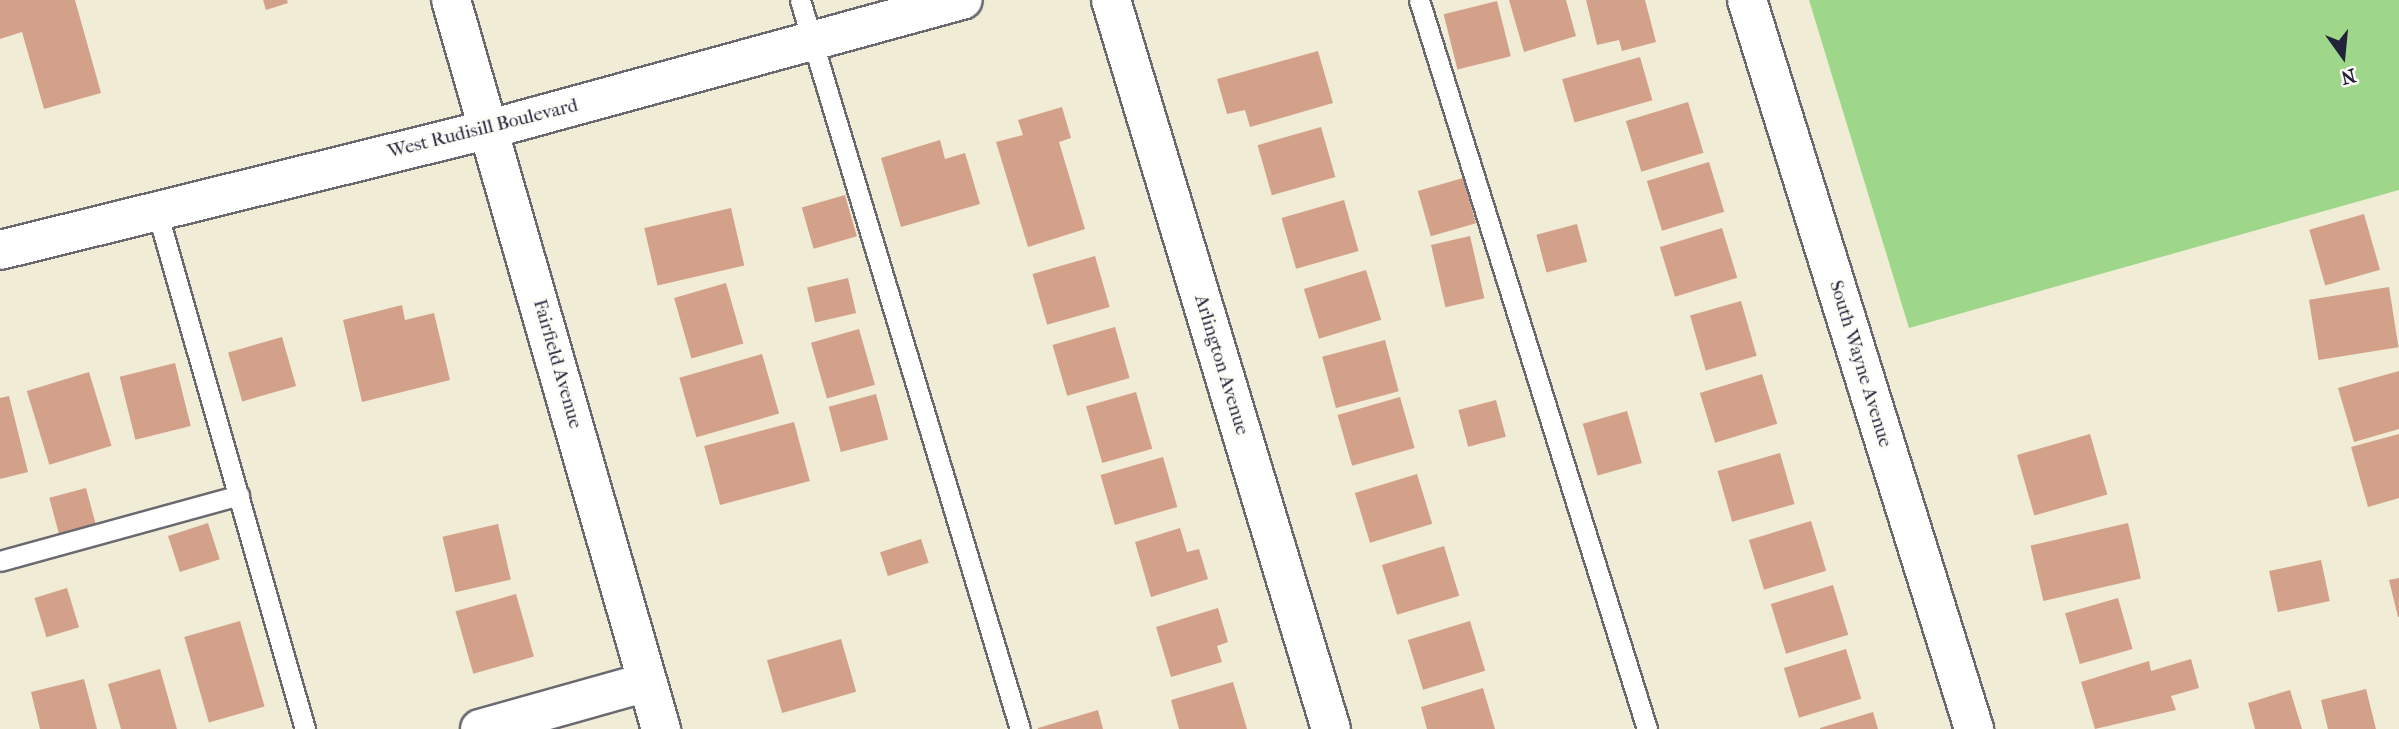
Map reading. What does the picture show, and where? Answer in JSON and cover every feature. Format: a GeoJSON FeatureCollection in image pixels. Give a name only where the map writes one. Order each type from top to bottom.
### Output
{"type":"FeatureCollection","features":[{"type":"Feature","properties":{"kind":"street","name":"Fairfield Avenue"},"geometry":{"type":"LineString","coordinates":[[451,0],[661,729]]}},
{"type":"Feature","properties":{"kind":"street","name":"West Rudisill Boulevard"},"geometry":{"type":"LineString","coordinates":[[0,250],[156,208],[490,129],[963,0]]}},
{"type":"Feature","properties":{"kind":"street","name":"Arlington Avenue"},"geometry":{"type":"LineString","coordinates":[[1111,0],[1331,729]]}},
{"type":"Feature","properties":{"kind":"street","name":"South Wayne Avenue"},"geometry":{"type":"LineString","coordinates":[[1747,0],[1974,729]]}},
{"type":"Feature","properties":{"kind":"street"},"geometry":{"type":"LineString","coordinates":[[480,729],[647,682]]}},
{"type":"Feature","properties":{"kind":"lane"},"geometry":{"type":"LineString","coordinates":[[800,0],[1020,729]]}},
{"type":"Feature","properties":{"kind":"lane"},"geometry":{"type":"LineString","coordinates":[[1419,0],[1647,729]]}},
{"type":"Feature","properties":{"kind":"lane"},"geometry":{"type":"LineString","coordinates":[[156,208],[305,729]]}},
{"type":"Feature","properties":{"kind":"lane"},"geometry":{"type":"LineString","coordinates":[[0,561],[239,495]]}},
{"type":"Feature","properties":{"kind":"green space"},"geometry":{"type":"Polygon","coordinates":[[[1809,0],[2399,0],[2399,190],[1909,328],[1809,0]]]}},
{"type":"Feature","properties":{"kind":"building"},"geometry":{"type":"Polygon","coordinates":[[[0,0],[75,0],[101,93],[44,109],[22,32],[0,39],[0,0]]]}},
{"type":"Feature","properties":{"kind":"building"},"geometry":{"type":"Polygon","coordinates":[[[263,0],[287,0],[288,3],[266,10],[263,0]]]}},
{"type":"Feature","properties":{"kind":"building"},"geometry":{"type":"Polygon","coordinates":[[[1509,0],[1566,0],[1576,36],[1524,52],[1509,0]]]}},
{"type":"Feature","properties":{"kind":"building"},"geometry":{"type":"Polygon","coordinates":[[[1586,0],[1645,0],[1656,42],[1622,51],[1619,40],[1597,45],[1586,0]]]}},
{"type":"Feature","properties":{"kind":"building"},"geometry":{"type":"Polygon","coordinates":[[[1497,1],[1511,56],[1457,70],[1444,14],[1497,1]]]}},
{"type":"Feature","properties":{"kind":"building"},"geometry":{"type":"Polygon","coordinates":[[[1318,51],[1333,103],[1250,127],[1245,110],[1227,114],[1217,79],[1318,51]]]}},
{"type":"Feature","properties":{"kind":"building"},"geometry":{"type":"Polygon","coordinates":[[[1640,57],[1652,100],[1575,123],[1562,79],[1640,57]]]}},
{"type":"Feature","properties":{"kind":"building"},"geometry":{"type":"Polygon","coordinates":[[[1688,102],[1703,153],[1641,172],[1626,121],[1688,102]]]}},
{"type":"Feature","properties":{"kind":"building"},"geometry":{"type":"Polygon","coordinates":[[[1062,107],[1071,138],[1059,142],[1085,229],[1028,247],[996,142],[1023,135],[1018,120],[1062,107]]]}},
{"type":"Feature","properties":{"kind":"building"},"geometry":{"type":"Polygon","coordinates":[[[1321,127],[1335,177],[1272,195],[1258,145],[1321,127]]]}},
{"type":"Feature","properties":{"kind":"building"},"geometry":{"type":"Polygon","coordinates":[[[940,140],[945,159],[965,153],[980,204],[901,227],[881,158],[940,140]]]}},
{"type":"Feature","properties":{"kind":"building"},"geometry":{"type":"Polygon","coordinates":[[[1709,162],[1724,212],[1662,231],[1647,181],[1709,162]]]}},
{"type":"Feature","properties":{"kind":"building"},"geometry":{"type":"Polygon","coordinates":[[[1463,178],[1476,223],[1431,236],[1418,191],[1463,178]]]}},
{"type":"Feature","properties":{"kind":"building"},"geometry":{"type":"Polygon","coordinates":[[[845,195],[857,236],[814,249],[802,207],[845,195]]]}},
{"type":"Feature","properties":{"kind":"building"},"geometry":{"type":"Polygon","coordinates":[[[1344,200],[1359,251],[1296,269],[1282,218],[1344,200]]]}},
{"type":"Feature","properties":{"kind":"building"},"geometry":{"type":"Polygon","coordinates":[[[731,208],[744,265],[658,286],[644,228],[731,208]]]}},
{"type":"Feature","properties":{"kind":"building"},"geometry":{"type":"Polygon","coordinates":[[[2364,214],[2380,270],[2325,285],[2309,230],[2364,214]]]}},
{"type":"Feature","properties":{"kind":"building"},"geometry":{"type":"Polygon","coordinates":[[[1577,224],[1587,262],[1547,273],[1536,235],[1577,224]]]}},
{"type":"Feature","properties":{"kind":"building"},"geometry":{"type":"Polygon","coordinates":[[[1722,228],[1737,278],[1675,297],[1660,247],[1722,228]]]}},
{"type":"Feature","properties":{"kind":"building"},"geometry":{"type":"Polygon","coordinates":[[[1470,236],[1484,298],[1445,307],[1431,245],[1470,236]]]}},
{"type":"Feature","properties":{"kind":"building"},"geometry":{"type":"Polygon","coordinates":[[[1095,256],[1110,307],[1047,325],[1033,274],[1095,256]]]}},
{"type":"Feature","properties":{"kind":"building"},"geometry":{"type":"Polygon","coordinates":[[[1366,270],[1381,320],[1319,339],[1304,289],[1366,270]]]}},
{"type":"Feature","properties":{"kind":"building"},"geometry":{"type":"Polygon","coordinates":[[[848,278],[856,313],[815,323],[807,287],[848,278]]]}},
{"type":"Feature","properties":{"kind":"building"},"geometry":{"type":"Polygon","coordinates":[[[726,283],[743,344],[691,358],[674,298],[726,283]]]}},
{"type":"Feature","properties":{"kind":"building"},"geometry":{"type":"Polygon","coordinates":[[[2389,287],[2399,347],[2319,360],[2309,300],[2389,287]]]}},
{"type":"Feature","properties":{"kind":"building"},"geometry":{"type":"Polygon","coordinates":[[[1741,301],[1757,356],[1706,370],[1690,316],[1741,301]]]}},
{"type":"Feature","properties":{"kind":"building"},"geometry":{"type":"Polygon","coordinates":[[[402,305],[405,320],[434,313],[450,380],[362,402],[343,320],[402,305]]]}},
{"type":"Feature","properties":{"kind":"building"},"geometry":{"type":"Polygon","coordinates":[[[1115,327],[1130,378],[1067,396],[1053,345],[1115,327]]]}},
{"type":"Feature","properties":{"kind":"building"},"geometry":{"type":"Polygon","coordinates":[[[859,329],[875,385],[827,399],[811,343],[859,329]]]}},
{"type":"Feature","properties":{"kind":"building"},"geometry":{"type":"Polygon","coordinates":[[[282,337],[296,386],[242,401],[228,352],[282,337]]]}},
{"type":"Feature","properties":{"kind":"building"},"geometry":{"type":"Polygon","coordinates":[[[1385,340],[1399,391],[1336,408],[1322,357],[1385,340]]]}},
{"type":"Feature","properties":{"kind":"building"},"geometry":{"type":"Polygon","coordinates":[[[762,354],[779,414],[696,437],[679,378],[762,354]]]}},
{"type":"Feature","properties":{"kind":"building"},"geometry":{"type":"Polygon","coordinates":[[[175,363],[191,426],[135,440],[120,377],[175,363]]]}},
{"type":"Feature","properties":{"kind":"building"},"geometry":{"type":"Polygon","coordinates":[[[2399,371],[2399,429],[2354,442],[2338,388],[2399,371]]]}},
{"type":"Feature","properties":{"kind":"building"},"geometry":{"type":"Polygon","coordinates":[[[89,372],[112,446],[49,465],[27,391],[89,372]]]}},
{"type":"Feature","properties":{"kind":"building"},"geometry":{"type":"Polygon","coordinates":[[[1762,374],[1777,424],[1715,443],[1700,393],[1762,374]]]}},
{"type":"Feature","properties":{"kind":"building"},"geometry":{"type":"Polygon","coordinates":[[[1136,392],[1152,449],[1102,463],[1086,406],[1136,392]]]}},
{"type":"Feature","properties":{"kind":"building"},"geometry":{"type":"Polygon","coordinates":[[[876,394],[888,439],[841,452],[829,407],[876,394]]]}},
{"type":"Feature","properties":{"kind":"building"},"geometry":{"type":"Polygon","coordinates":[[[9,396],[28,472],[0,479],[0,398],[9,396]]]}},
{"type":"Feature","properties":{"kind":"building"},"geometry":{"type":"Polygon","coordinates":[[[1400,397],[1415,448],[1352,466],[1338,415],[1400,397]]]}},
{"type":"Feature","properties":{"kind":"building"},"geometry":{"type":"Polygon","coordinates":[[[1496,400],[1506,437],[1468,447],[1458,410],[1496,400]]]}},
{"type":"Feature","properties":{"kind":"building"},"geometry":{"type":"Polygon","coordinates":[[[1627,411],[1642,463],[1598,476],[1583,424],[1627,411]]]}},
{"type":"Feature","properties":{"kind":"building"},"geometry":{"type":"Polygon","coordinates":[[[794,422],[810,481],[720,505],[704,446],[794,422]]]}},
{"type":"Feature","properties":{"kind":"building"},"geometry":{"type":"Polygon","coordinates":[[[2090,434],[2107,495],[2034,516],[2017,455],[2090,434]]]}},
{"type":"Feature","properties":{"kind":"building"},"geometry":{"type":"Polygon","coordinates":[[[2399,434],[2399,498],[2368,507],[2351,447],[2399,434]]]}},
{"type":"Feature","properties":{"kind":"building"},"geometry":{"type":"Polygon","coordinates":[[[1780,453],[1795,504],[1732,522],[1718,471],[1780,453]]]}},
{"type":"Feature","properties":{"kind":"building"},"geometry":{"type":"Polygon","coordinates":[[[1163,457],[1177,507],[1115,525],[1101,475],[1163,457]]]}},
{"type":"Feature","properties":{"kind":"building"},"geometry":{"type":"Polygon","coordinates":[[[1417,474],[1432,524],[1370,543],[1355,493],[1417,474]]]}},
{"type":"Feature","properties":{"kind":"building"},"geometry":{"type":"Polygon","coordinates":[[[86,488],[96,525],[59,535],[49,498],[86,488]]]}},
{"type":"Feature","properties":{"kind":"building"},"geometry":{"type":"Polygon","coordinates":[[[1811,521],[1826,571],[1764,590],[1749,540],[1811,521]]]}},
{"type":"Feature","properties":{"kind":"building"},"geometry":{"type":"Polygon","coordinates":[[[208,523],[220,559],[180,572],[168,536],[208,523]]]}},
{"type":"Feature","properties":{"kind":"building"},"geometry":{"type":"Polygon","coordinates":[[[2128,523],[2141,579],[2043,601],[2031,545],[2128,523]]]}},
{"type":"Feature","properties":{"kind":"building"},"geometry":{"type":"Polygon","coordinates":[[[498,524],[511,580],[455,592],[442,537],[498,524]]]}},
{"type":"Feature","properties":{"kind":"building"},"geometry":{"type":"Polygon","coordinates":[[[1180,528],[1187,552],[1199,549],[1208,579],[1151,597],[1135,542],[1180,528]]]}},
{"type":"Feature","properties":{"kind":"building"},"geometry":{"type":"Polygon","coordinates":[[[921,539],[929,563],[888,576],[880,552],[921,539]]]}},
{"type":"Feature","properties":{"kind":"building"},"geometry":{"type":"Polygon","coordinates":[[[1444,546],[1459,596],[1397,615],[1382,565],[1444,546]]]}},
{"type":"Feature","properties":{"kind":"building"},"geometry":{"type":"Polygon","coordinates":[[[2321,560],[2330,601],[2278,612],[2269,571],[2321,560]]]}},
{"type":"Feature","properties":{"kind":"building"},"geometry":{"type":"Polygon","coordinates":[[[2399,578],[2399,617],[2398,617],[2389,580],[2399,578]]]}},
{"type":"Feature","properties":{"kind":"building"},"geometry":{"type":"Polygon","coordinates":[[[1833,585],[1848,635],[1786,654],[1771,604],[1833,585]]]}},
{"type":"Feature","properties":{"kind":"building"},"geometry":{"type":"Polygon","coordinates":[[[67,588],[79,627],[46,637],[34,598],[67,588]]]}},
{"type":"Feature","properties":{"kind":"building"},"geometry":{"type":"Polygon","coordinates":[[[516,594],[534,656],[473,674],[455,611],[516,594]]]}},
{"type":"Feature","properties":{"kind":"building"},"geometry":{"type":"Polygon","coordinates":[[[2118,598],[2133,649],[2080,664],[2065,613],[2118,598]]]}},
{"type":"Feature","properties":{"kind":"building"},"geometry":{"type":"Polygon","coordinates":[[[1218,608],[1228,642],[1217,646],[1222,662],[1171,677],[1156,627],[1218,608]]]}},
{"type":"Feature","properties":{"kind":"building"},"geometry":{"type":"Polygon","coordinates":[[[240,621],[265,707],[209,723],[184,637],[240,621]]]}},
{"type":"Feature","properties":{"kind":"building"},"geometry":{"type":"Polygon","coordinates":[[[1470,621],[1485,671],[1423,690],[1408,640],[1470,621]]]}},
{"type":"Feature","properties":{"kind":"building"},"geometry":{"type":"Polygon","coordinates":[[[841,639],[856,692],[782,713],[767,660],[841,639]]]}},
{"type":"Feature","properties":{"kind":"building"},"geometry":{"type":"Polygon","coordinates":[[[1846,649],[1861,699],[1799,718],[1784,668],[1846,649]]]}},
{"type":"Feature","properties":{"kind":"building"},"geometry":{"type":"Polygon","coordinates":[[[2191,659],[2199,688],[2171,696],[2176,710],[2095,729],[2081,682],[2149,661],[2151,671],[2191,659]]]}},
{"type":"Feature","properties":{"kind":"building"},"geometry":{"type":"Polygon","coordinates":[[[160,669],[177,729],[121,729],[108,684],[160,669]]]}},
{"type":"Feature","properties":{"kind":"building"},"geometry":{"type":"Polygon","coordinates":[[[84,679],[97,729],[40,729],[31,692],[84,679]]]}},
{"type":"Feature","properties":{"kind":"building"},"geometry":{"type":"Polygon","coordinates":[[[1233,682],[1247,729],[1179,729],[1171,700],[1233,682]]]}},
{"type":"Feature","properties":{"kind":"building"},"geometry":{"type":"Polygon","coordinates":[[[1483,688],[1495,729],[1427,729],[1421,707],[1483,688]]]}},
{"type":"Feature","properties":{"kind":"building"},"geometry":{"type":"Polygon","coordinates":[[[2366,689],[2376,729],[2328,729],[2321,700],[2366,689]]]}},
{"type":"Feature","properties":{"kind":"building"},"geometry":{"type":"Polygon","coordinates":[[[2290,690],[2302,729],[2255,729],[2248,703],[2290,690]]]}},
{"type":"Feature","properties":{"kind":"building"},"geometry":{"type":"Polygon","coordinates":[[[1098,710],[1103,729],[1038,729],[1038,728],[1098,710]]]}},
{"type":"Feature","properties":{"kind":"building"},"geometry":{"type":"Polygon","coordinates":[[[1873,712],[1878,729],[1820,729],[1820,728],[1873,712]]]}}]}
